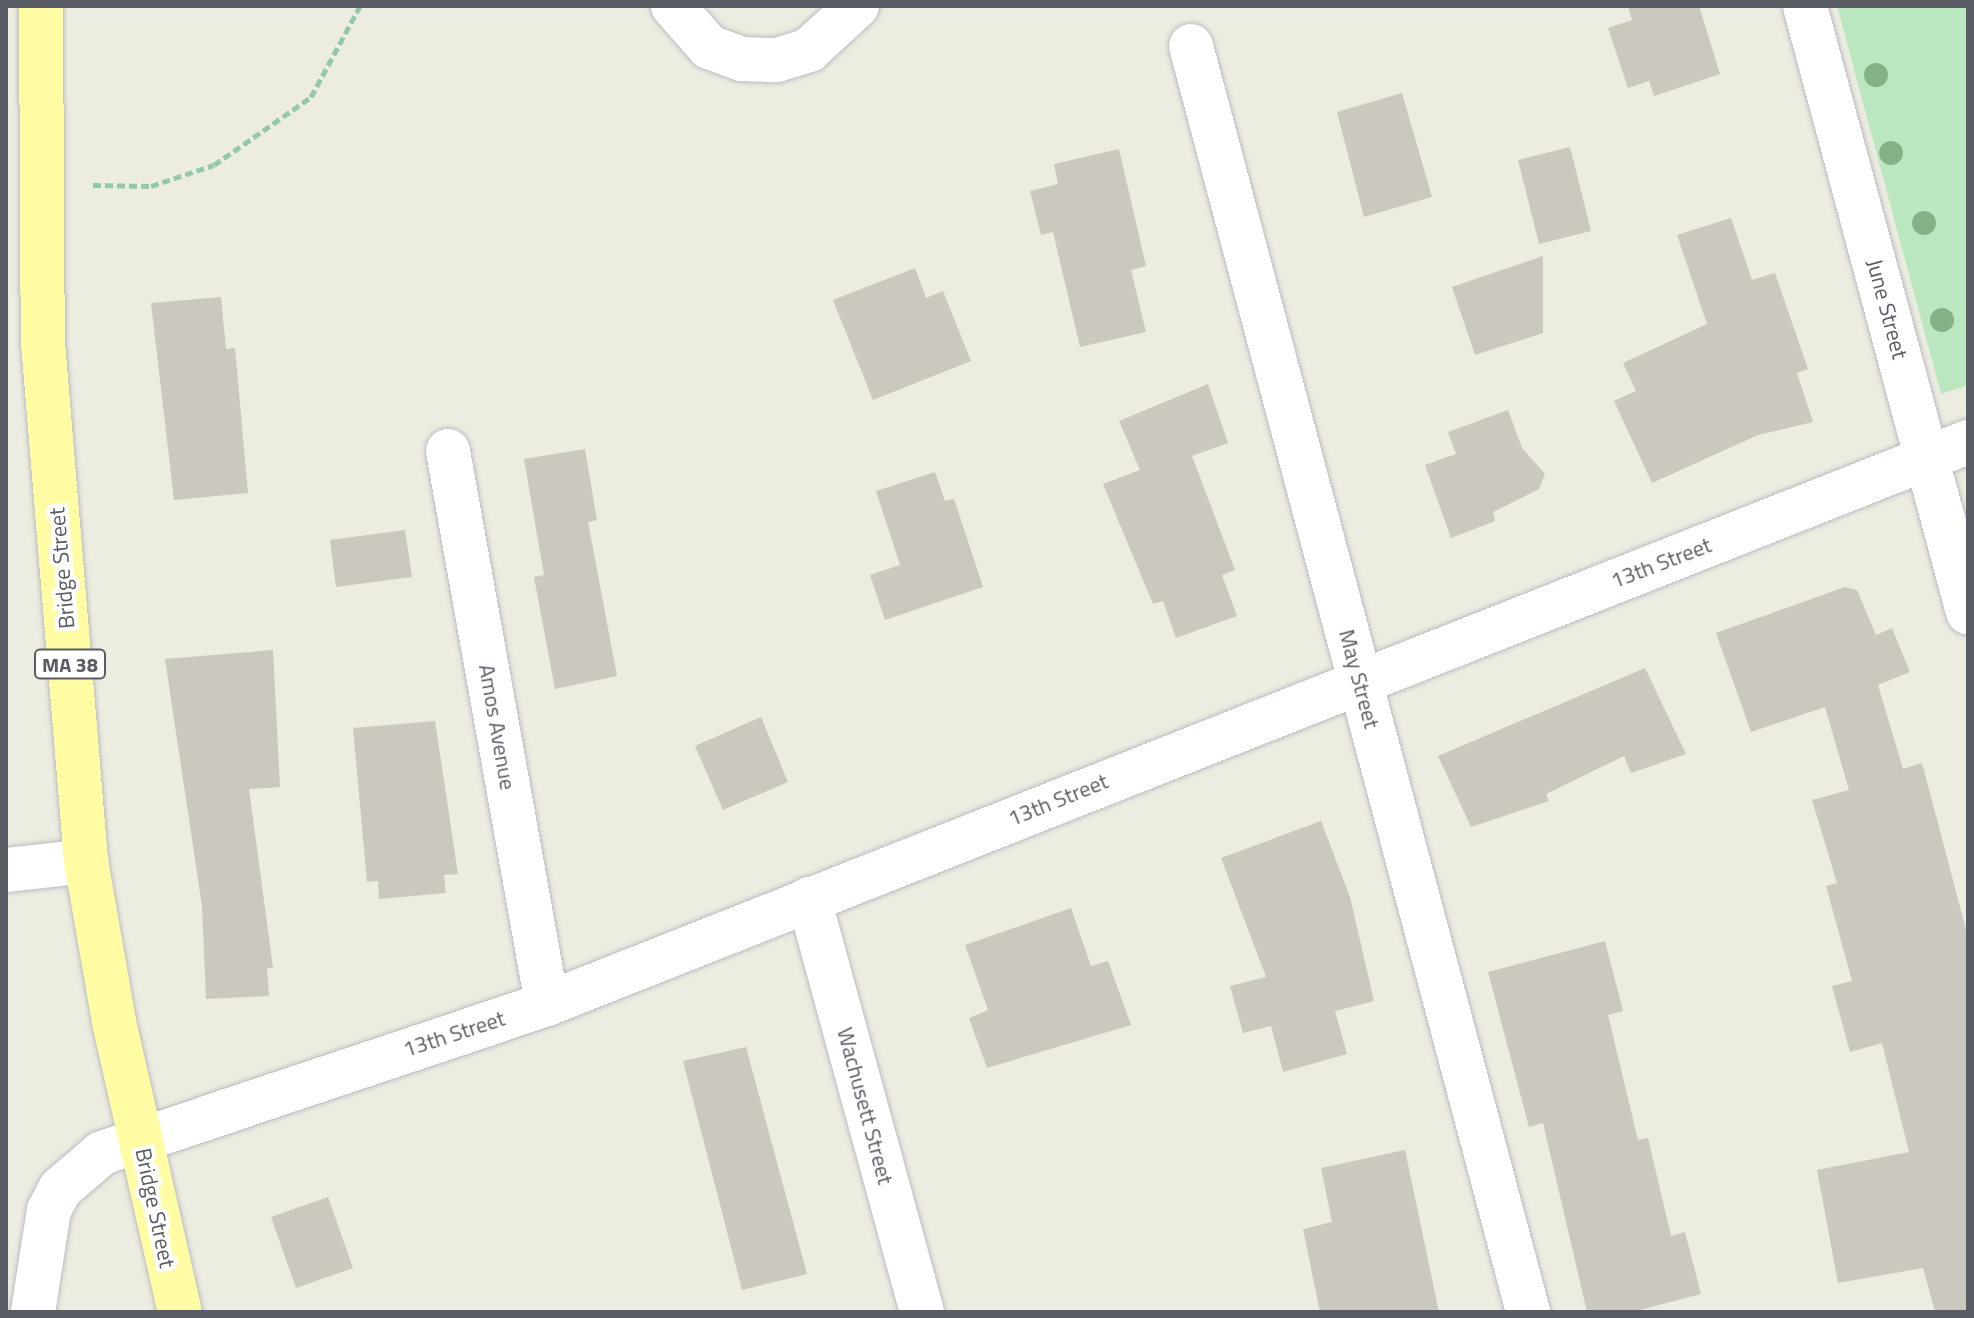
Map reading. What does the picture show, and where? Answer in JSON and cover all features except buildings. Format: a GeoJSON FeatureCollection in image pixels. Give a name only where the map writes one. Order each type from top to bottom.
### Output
{"type":"FeatureCollection","features":[{"type":"Feature","properties":{"kind":"main road","name":"Bridge Street"},"geometry":{"type":"LineString","coordinates":[[41,6],[43,343],[86,861],[140,1138],[180,1312]]}},
{"type":"Feature","properties":{"kind":"street"},"geometry":{"type":"LineString","coordinates":[[673,6],[709,47],[742,59],[777,60],[809,50],[857,6]]}},
{"type":"Feature","properties":{"kind":"street","name":"June Street"},"geometry":{"type":"LineString","coordinates":[[1805,6],[1968,612]]}},
{"type":"Feature","properties":{"kind":"street","name":"May Street"},"geometry":{"type":"LineString","coordinates":[[1191,46],[1528,1312]]}},
{"type":"Feature","properties":{"kind":"street","name":"13th Street"},"geometry":{"type":"LineString","coordinates":[[33,1312],[49,1210],[60,1189],[102,1153],[547,1004],[1968,442]]}},
{"type":"Feature","properties":{"kind":"street","name":"Amos Avenue"},"geometry":{"type":"LineString","coordinates":[[448,451],[547,1004]]}},
{"type":"Feature","properties":{"kind":"street"},"geometry":{"type":"LineString","coordinates":[[6,870],[86,861]]}},
{"type":"Feature","properties":{"kind":"street","name":"Wachusett Street"},"geometry":{"type":"LineString","coordinates":[[809,899],[922,1312]]}},
{"type":"Feature","properties":{"kind":"path"},"geometry":{"type":"LineString","coordinates":[[40,184],[151,186],[214,165],[311,97],[360,6]]}},
{"type":"Feature","properties":{"kind":"green space"},"geometry":{"type":"Polygon","coordinates":[[[1837,6],[1968,6],[1968,385],[1941,394],[1837,6]]]}}]}
